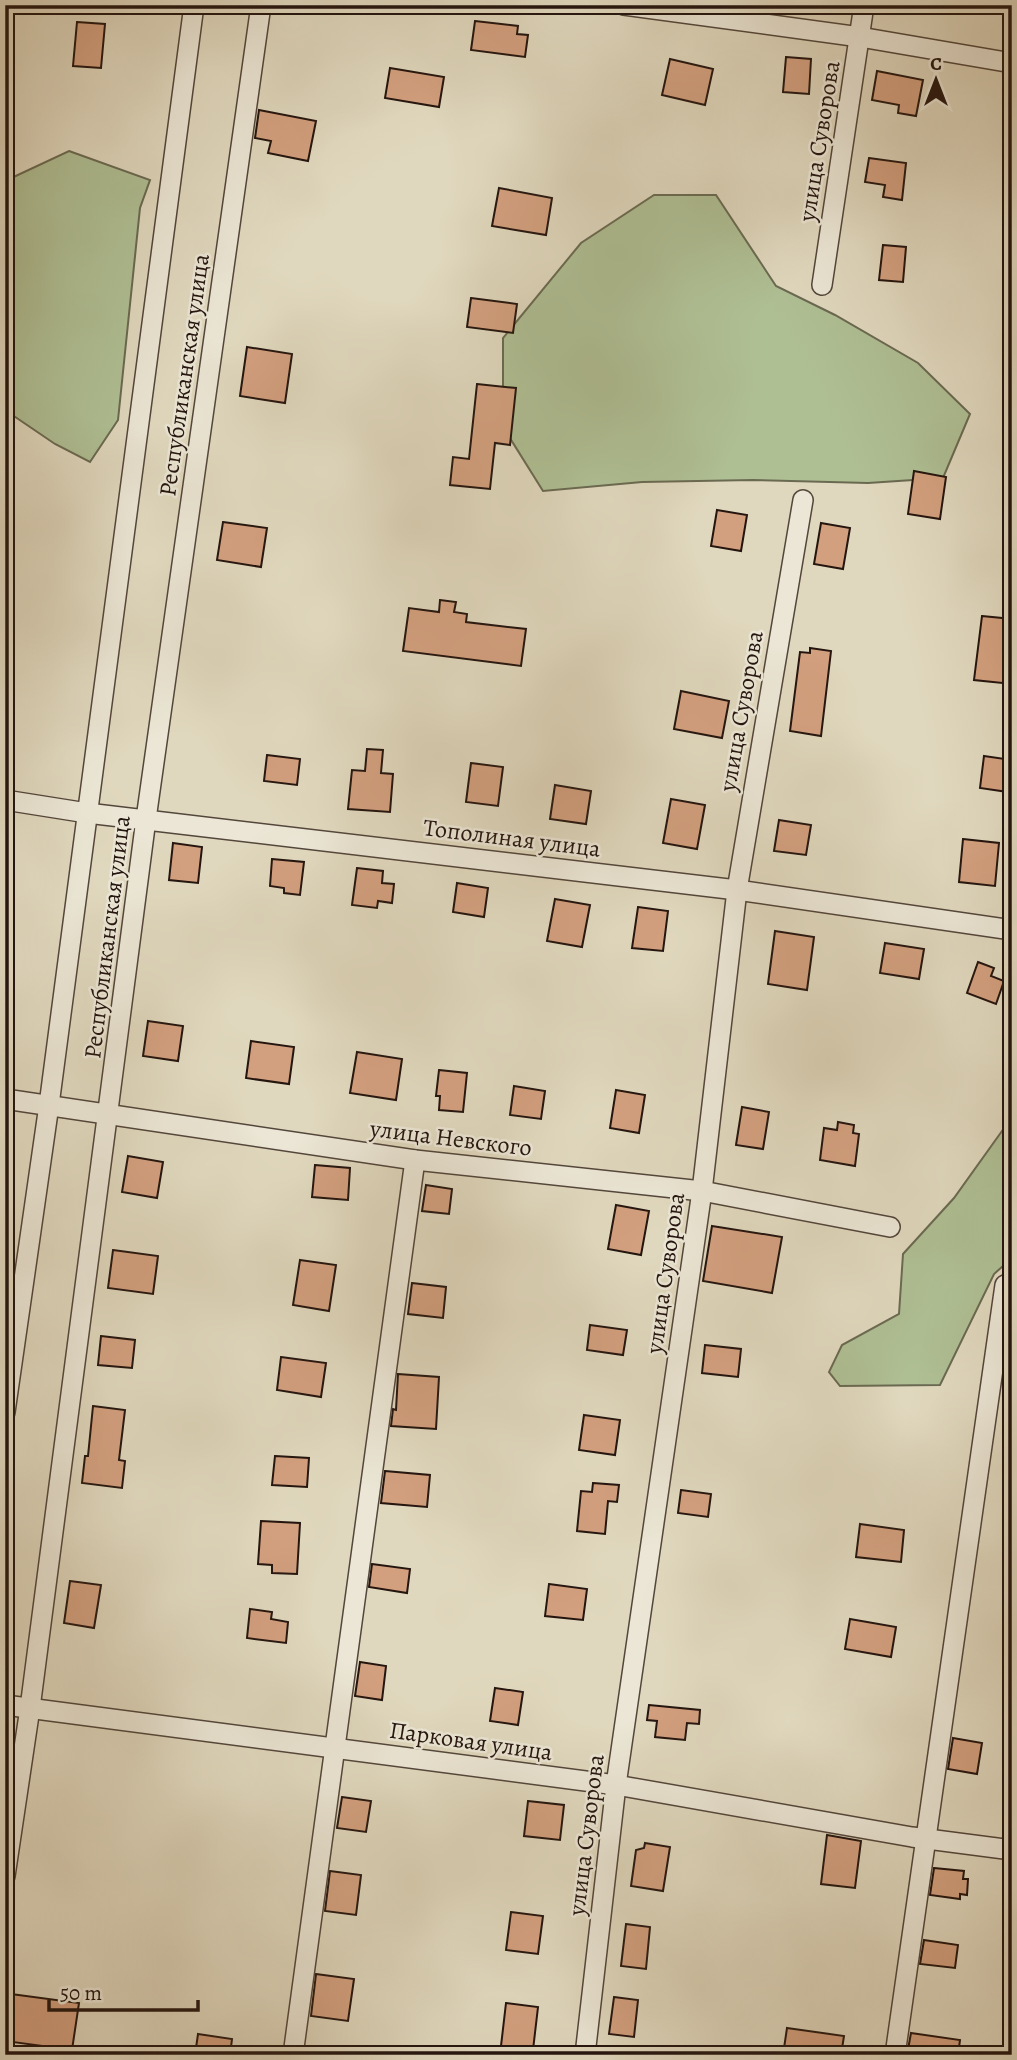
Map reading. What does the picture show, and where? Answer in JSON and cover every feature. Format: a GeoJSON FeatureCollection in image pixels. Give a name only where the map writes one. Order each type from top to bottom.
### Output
{"type":"FeatureCollection","features":[{"type":"Feature","properties":{"kind":"street","name":"Республиканская улица"},"geometry":{"type":"LineString","coordinates":[[5,1412],[49,1105],[194,5]]}},
{"type":"Feature","properties":{"kind":"street","name":"Республиканская улица"},"geometry":{"type":"LineString","coordinates":[[5,1876],[30,1708],[146,819],[261,5]]}},
{"type":"Feature","properties":{"kind":"street"},"geometry":{"type":"LineString","coordinates":[[624,5],[860,37],[1012,63]]}},
{"type":"Feature","properties":{"kind":"street","name":"улица Суворова"},"geometry":{"type":"LineString","coordinates":[[821,285],[864,5]]}},
{"type":"Feature","properties":{"kind":"street","name":"улица Суворова"},"geometry":{"type":"LineString","coordinates":[[585,2055],[616,1785],[702,1191],[737,890],[803,500]]}},
{"type":"Feature","properties":{"kind":"street","name":"Тополиная улица"},"geometry":{"type":"LineString","coordinates":[[5,800],[87,813],[737,890],[1012,930]]}},
{"type":"Feature","properties":{"kind":"street","name":"улица Невского"},"geometry":{"type":"LineString","coordinates":[[5,1099],[415,1160],[702,1191],[890,1227]]}},
{"type":"Feature","properties":{"kind":"street"},"geometry":{"type":"LineString","coordinates":[[293,2055],[415,1160]]}},
{"type":"Feature","properties":{"kind":"street"},"geometry":{"type":"LineString","coordinates":[[895,2055],[1005,1285]]}},
{"type":"Feature","properties":{"kind":"street","name":"Парковая улица"},"geometry":{"type":"LineString","coordinates":[[5,1705],[616,1785],[925,1839],[1012,1850]]}},
{"type":"Feature","properties":{"kind":"green space"},"geometry":{"type":"Polygon","coordinates":[[[69,151],[150,180],[140,208],[118,420],[90,462],[55,444],[5,410],[5,181],[69,151]]]}},
{"type":"Feature","properties":{"kind":"green space"},"geometry":{"type":"Polygon","coordinates":[[[654,195],[716,195],[776,286],[835,315],[918,363],[970,414],[943,478],[868,483],[753,480],[642,482],[543,491],[503,427],[503,338],[581,243],[654,195]]]}},
{"type":"Feature","properties":{"kind":"green space"},"geometry":{"type":"Polygon","coordinates":[[[1012,1117],[1012,1258],[994,1274],[940,1385],[840,1386],[829,1372],[842,1345],[899,1314],[903,1254],[954,1198],[1012,1117]]]}},
{"type":"Feature","properties":{"kind":"building"},"geometry":{"type":"Polygon","coordinates":[[[475,21],[518,26],[517,34],[528,35],[525,57],[471,50],[475,21]]]}},
{"type":"Feature","properties":{"kind":"building"},"geometry":{"type":"Polygon","coordinates":[[[77,22],[105,24],[101,68],[73,66],[77,22]]]}},
{"type":"Feature","properties":{"kind":"building"},"geometry":{"type":"Polygon","coordinates":[[[786,57],[811,59],[809,94],[783,92],[786,57]]]}},
{"type":"Feature","properties":{"kind":"building"},"geometry":{"type":"Polygon","coordinates":[[[670,59],[713,69],[705,105],[662,95],[670,59]]]}},
{"type":"Feature","properties":{"kind":"building"},"geometry":{"type":"Polygon","coordinates":[[[390,68],[444,77],[439,107],[385,98],[390,68]]]}},
{"type":"Feature","properties":{"kind":"building"},"geometry":{"type":"Polygon","coordinates":[[[877,71],[923,80],[916,116],[898,113],[899,105],[872,100],[877,71]]]}},
{"type":"Feature","properties":{"kind":"building"},"geometry":{"type":"Polygon","coordinates":[[[259,110],[316,121],[308,161],[268,153],[271,141],[255,138],[259,110]]]}},
{"type":"Feature","properties":{"kind":"building"},"geometry":{"type":"Polygon","coordinates":[[[869,158],[906,163],[902,200],[883,197],[885,185],[865,182],[869,158]]]}},
{"type":"Feature","properties":{"kind":"building"},"geometry":{"type":"Polygon","coordinates":[[[499,188],[552,198],[546,235],[492,226],[499,188]]]}},
{"type":"Feature","properties":{"kind":"building"},"geometry":{"type":"Polygon","coordinates":[[[883,245],[906,247],[903,282],[879,280],[883,245]]]}},
{"type":"Feature","properties":{"kind":"building"},"geometry":{"type":"Polygon","coordinates":[[[471,298],[517,304],[513,333],[467,327],[471,298]]]}},
{"type":"Feature","properties":{"kind":"building"},"geometry":{"type":"Polygon","coordinates":[[[247,347],[292,354],[285,403],[240,396],[247,347]]]}},
{"type":"Feature","properties":{"kind":"building"},"geometry":{"type":"Polygon","coordinates":[[[477,384],[516,388],[510,445],[495,443],[490,489],[450,485],[453,457],[469,459],[477,384]]]}},
{"type":"Feature","properties":{"kind":"building"},"geometry":{"type":"Polygon","coordinates":[[[914,471],[946,477],[940,519],[908,514],[914,471]]]}},
{"type":"Feature","properties":{"kind":"building"},"geometry":{"type":"Polygon","coordinates":[[[717,510],[747,515],[741,551],[711,546],[717,510]]]}},
{"type":"Feature","properties":{"kind":"building"},"geometry":{"type":"Polygon","coordinates":[[[223,522],[267,528],[261,567],[217,560],[223,522]]]}},
{"type":"Feature","properties":{"kind":"building"},"geometry":{"type":"Polygon","coordinates":[[[821,523],[850,528],[843,569],[814,564],[821,523]]]}},
{"type":"Feature","properties":{"kind":"building"},"geometry":{"type":"Polygon","coordinates":[[[440,600],[456,602],[454,612],[467,614],[466,622],[526,629],[521,666],[403,651],[409,608],[439,612],[440,600]]]}},
{"type":"Feature","properties":{"kind":"building"},"geometry":{"type":"Polygon","coordinates":[[[982,616],[1012,619],[1012,684],[974,680],[982,616]]]}},
{"type":"Feature","properties":{"kind":"building"},"geometry":{"type":"Polygon","coordinates":[[[810,648],[831,651],[821,736],[790,731],[800,652],[810,653],[810,648]]]}},
{"type":"Feature","properties":{"kind":"building"},"geometry":{"type":"Polygon","coordinates":[[[681,691],[729,701],[722,738],[674,729],[681,691]]]}},
{"type":"Feature","properties":{"kind":"building"},"geometry":{"type":"Polygon","coordinates":[[[367,749],[383,750],[381,773],[393,774],[390,812],[348,809],[352,770],[365,771],[367,749]]]}},
{"type":"Feature","properties":{"kind":"building"},"geometry":{"type":"Polygon","coordinates":[[[267,755],[300,759],[297,785],[264,781],[267,755]]]}},
{"type":"Feature","properties":{"kind":"building"},"geometry":{"type":"Polygon","coordinates":[[[984,756],[1012,760],[1008,792],[980,788],[984,756]]]}},
{"type":"Feature","properties":{"kind":"building"},"geometry":{"type":"Polygon","coordinates":[[[471,763],[503,767],[498,806],[466,802],[471,763]]]}},
{"type":"Feature","properties":{"kind":"building"},"geometry":{"type":"Polygon","coordinates":[[[555,785],[591,791],[586,824],[550,819],[555,785]]]}},
{"type":"Feature","properties":{"kind":"building"},"geometry":{"type":"Polygon","coordinates":[[[671,799],[705,805],[697,849],[663,843],[671,799]]]}},
{"type":"Feature","properties":{"kind":"building"},"geometry":{"type":"Polygon","coordinates":[[[779,820],[811,825],[806,855],[774,851],[779,820]]]}},
{"type":"Feature","properties":{"kind":"building"},"geometry":{"type":"Polygon","coordinates":[[[963,839],[999,843],[995,886],[959,882],[963,839]]]}},
{"type":"Feature","properties":{"kind":"building"},"geometry":{"type":"Polygon","coordinates":[[[173,843],[202,847],[198,883],[169,880],[173,843]]]}},
{"type":"Feature","properties":{"kind":"building"},"geometry":{"type":"Polygon","coordinates":[[[272,859],[304,862],[300,895],[284,893],[284,888],[270,886],[272,859]]]}},
{"type":"Feature","properties":{"kind":"building"},"geometry":{"type":"Polygon","coordinates":[[[357,868],[383,871],[382,883],[394,884],[392,903],[378,901],[377,908],[352,905],[357,868]]]}},
{"type":"Feature","properties":{"kind":"building"},"geometry":{"type":"Polygon","coordinates":[[[457,883],[488,888],[484,917],[453,912],[457,883]]]}},
{"type":"Feature","properties":{"kind":"building"},"geometry":{"type":"Polygon","coordinates":[[[555,899],[590,905],[582,947],[547,941],[555,899]]]}},
{"type":"Feature","properties":{"kind":"building"},"geometry":{"type":"Polygon","coordinates":[[[638,907],[668,911],[663,951],[632,948],[638,907]]]}},
{"type":"Feature","properties":{"kind":"building"},"geometry":{"type":"Polygon","coordinates":[[[775,931],[814,937],[807,990],[768,984],[775,931]]]}},
{"type":"Feature","properties":{"kind":"building"},"geometry":{"type":"Polygon","coordinates":[[[885,943],[924,949],[919,979],[880,973],[885,943]]]}},
{"type":"Feature","properties":{"kind":"building"},"geometry":{"type":"Polygon","coordinates":[[[978,962],[994,968],[991,976],[1004,981],[996,1004],[967,993],[978,962]]]}},
{"type":"Feature","properties":{"kind":"building"},"geometry":{"type":"Polygon","coordinates":[[[148,1021],[183,1026],[178,1061],[143,1056],[148,1021]]]}},
{"type":"Feature","properties":{"kind":"building"},"geometry":{"type":"Polygon","coordinates":[[[251,1041],[294,1047],[289,1084],[246,1078],[251,1041]]]}},
{"type":"Feature","properties":{"kind":"building"},"geometry":{"type":"Polygon","coordinates":[[[357,1052],[402,1059],[396,1100],[350,1093],[357,1052]]]}},
{"type":"Feature","properties":{"kind":"building"},"geometry":{"type":"Polygon","coordinates":[[[439,1070],[467,1073],[463,1112],[439,1110],[440,1096],[436,1096],[439,1070]]]}},
{"type":"Feature","properties":{"kind":"building"},"geometry":{"type":"Polygon","coordinates":[[[514,1086],[545,1091],[541,1119],[510,1115],[514,1086]]]}},
{"type":"Feature","properties":{"kind":"building"},"geometry":{"type":"Polygon","coordinates":[[[616,1090],[645,1095],[639,1133],[610,1128],[616,1090]]]}},
{"type":"Feature","properties":{"kind":"building"},"geometry":{"type":"Polygon","coordinates":[[[742,1107],[769,1112],[763,1149],[736,1145],[742,1107]]]}},
{"type":"Feature","properties":{"kind":"building"},"geometry":{"type":"Polygon","coordinates":[[[838,1122],[854,1125],[853,1133],[859,1134],[855,1166],[820,1160],[824,1128],[837,1130],[838,1122]]]}},
{"type":"Feature","properties":{"kind":"building"},"geometry":{"type":"Polygon","coordinates":[[[128,1156],[163,1162],[157,1198],[122,1192],[128,1156]]]}},
{"type":"Feature","properties":{"kind":"building"},"geometry":{"type":"Polygon","coordinates":[[[315,1165],[350,1168],[348,1200],[312,1197],[315,1165]]]}},
{"type":"Feature","properties":{"kind":"building"},"geometry":{"type":"Polygon","coordinates":[[[426,1185],[452,1189],[449,1214],[422,1211],[426,1185]]]}},
{"type":"Feature","properties":{"kind":"building"},"geometry":{"type":"Polygon","coordinates":[[[616,1205],[649,1211],[641,1255],[608,1249],[616,1205]]]}},
{"type":"Feature","properties":{"kind":"building"},"geometry":{"type":"Polygon","coordinates":[[[712,1226],[782,1237],[772,1293],[703,1281],[712,1226]]]}},
{"type":"Feature","properties":{"kind":"building"},"geometry":{"type":"Polygon","coordinates":[[[113,1250],[158,1256],[153,1294],[108,1288],[113,1250]]]}},
{"type":"Feature","properties":{"kind":"building"},"geometry":{"type":"Polygon","coordinates":[[[300,1260],[336,1265],[329,1311],[293,1305],[300,1260]]]}},
{"type":"Feature","properties":{"kind":"building"},"geometry":{"type":"Polygon","coordinates":[[[412,1283],[446,1287],[443,1318],[408,1314],[412,1283]]]}},
{"type":"Feature","properties":{"kind":"building"},"geometry":{"type":"Polygon","coordinates":[[[590,1325],[627,1330],[623,1355],[587,1350],[590,1325]]]}},
{"type":"Feature","properties":{"kind":"building"},"geometry":{"type":"Polygon","coordinates":[[[101,1336],[135,1340],[132,1368],[98,1365],[101,1336]]]}},
{"type":"Feature","properties":{"kind":"building"},"geometry":{"type":"Polygon","coordinates":[[[705,1345],[741,1349],[738,1377],[702,1373],[705,1345]]]}},
{"type":"Feature","properties":{"kind":"building"},"geometry":{"type":"Polygon","coordinates":[[[281,1357],[326,1363],[321,1397],[277,1390],[281,1357]]]}},
{"type":"Feature","properties":{"kind":"building"},"geometry":{"type":"Polygon","coordinates":[[[398,1374],[439,1377],[436,1429],[391,1426],[393,1409],[396,1410],[398,1374]]]}},
{"type":"Feature","properties":{"kind":"building"},"geometry":{"type":"Polygon","coordinates":[[[93,1406],[125,1410],[119,1460],[125,1461],[122,1488],[82,1483],[85,1456],[88,1456],[93,1406]]]}},
{"type":"Feature","properties":{"kind":"building"},"geometry":{"type":"Polygon","coordinates":[[[584,1415],[620,1420],[615,1455],[579,1450],[584,1415]]]}},
{"type":"Feature","properties":{"kind":"building"},"geometry":{"type":"Polygon","coordinates":[[[275,1456],[309,1458],[307,1487],[272,1485],[275,1456]]]}},
{"type":"Feature","properties":{"kind":"building"},"geometry":{"type":"Polygon","coordinates":[[[385,1471],[430,1475],[427,1507],[381,1503],[385,1471]]]}},
{"type":"Feature","properties":{"kind":"building"},"geometry":{"type":"Polygon","coordinates":[[[593,1483],[619,1485],[617,1502],[608,1501],[605,1534],[577,1531],[581,1491],[592,1492],[593,1483]]]}},
{"type":"Feature","properties":{"kind":"building"},"geometry":{"type":"Polygon","coordinates":[[[681,1490],[711,1494],[708,1517],[678,1513],[681,1490]]]}},
{"type":"Feature","properties":{"kind":"building"},"geometry":{"type":"Polygon","coordinates":[[[261,1521],[300,1523],[297,1574],[272,1573],[272,1565],[258,1564],[261,1521]]]}},
{"type":"Feature","properties":{"kind":"building"},"geometry":{"type":"Polygon","coordinates":[[[860,1524],[904,1530],[901,1562],[856,1557],[860,1524]]]}},
{"type":"Feature","properties":{"kind":"building"},"geometry":{"type":"Polygon","coordinates":[[[372,1564],[410,1569],[407,1593],[369,1587],[372,1564]]]}},
{"type":"Feature","properties":{"kind":"building"},"geometry":{"type":"Polygon","coordinates":[[[70,1581],[101,1585],[94,1628],[64,1623],[70,1581]]]}},
{"type":"Feature","properties":{"kind":"building"},"geometry":{"type":"Polygon","coordinates":[[[549,1584],[587,1589],[583,1620],[545,1616],[549,1584]]]}},
{"type":"Feature","properties":{"kind":"building"},"geometry":{"type":"Polygon","coordinates":[[[250,1609],[272,1612],[271,1619],[288,1622],[286,1643],[247,1638],[250,1609]]]}},
{"type":"Feature","properties":{"kind":"building"},"geometry":{"type":"Polygon","coordinates":[[[850,1619],[896,1627],[891,1657],[845,1649],[850,1619]]]}},
{"type":"Feature","properties":{"kind":"building"},"geometry":{"type":"Polygon","coordinates":[[[360,1662],[386,1666],[382,1700],[355,1696],[360,1662]]]}},
{"type":"Feature","properties":{"kind":"building"},"geometry":{"type":"Polygon","coordinates":[[[495,1688],[523,1692],[518,1725],[490,1721],[495,1688]]]}},
{"type":"Feature","properties":{"kind":"building"},"geometry":{"type":"Polygon","coordinates":[[[649,1705],[700,1710],[699,1724],[687,1723],[685,1740],[655,1737],[657,1721],[647,1720],[649,1705]]]}},
{"type":"Feature","properties":{"kind":"building"},"geometry":{"type":"Polygon","coordinates":[[[953,1738],[982,1743],[977,1774],[948,1769],[953,1738]]]}},
{"type":"Feature","properties":{"kind":"building"},"geometry":{"type":"Polygon","coordinates":[[[342,1797],[371,1801],[366,1832],[337,1828],[342,1797]]]}},
{"type":"Feature","properties":{"kind":"building"},"geometry":{"type":"Polygon","coordinates":[[[528,1801],[564,1805],[560,1840],[524,1836],[528,1801]]]}},
{"type":"Feature","properties":{"kind":"building"},"geometry":{"type":"Polygon","coordinates":[[[827,1835],[861,1841],[855,1888],[821,1884],[827,1835]]]}},
{"type":"Feature","properties":{"kind":"building"},"geometry":{"type":"Polygon","coordinates":[[[645,1843],[670,1847],[663,1891],[631,1886],[636,1850],[644,1848],[645,1843]]]}},
{"type":"Feature","properties":{"kind":"building"},"geometry":{"type":"Polygon","coordinates":[[[934,1868],[964,1871],[963,1879],[968,1879],[967,1895],[960,1894],[960,1899],[930,1895],[934,1868]]]}},
{"type":"Feature","properties":{"kind":"building"},"geometry":{"type":"Polygon","coordinates":[[[330,1871],[361,1875],[356,1915],[325,1911],[330,1871]]]}},
{"type":"Feature","properties":{"kind":"building"},"geometry":{"type":"Polygon","coordinates":[[[511,1912],[543,1916],[538,1954],[506,1950],[511,1912]]]}},
{"type":"Feature","properties":{"kind":"building"},"geometry":{"type":"Polygon","coordinates":[[[626,1924],[650,1927],[646,1969],[621,1966],[626,1924]]]}},
{"type":"Feature","properties":{"kind":"building"},"geometry":{"type":"Polygon","coordinates":[[[924,1940],[958,1945],[955,1968],[920,1964],[924,1940]]]}},
{"type":"Feature","properties":{"kind":"building"},"geometry":{"type":"Polygon","coordinates":[[[316,1974],[354,1979],[348,2021],[311,2016],[316,1974]]]}},
{"type":"Feature","properties":{"kind":"building"},"geometry":{"type":"Polygon","coordinates":[[[11,1994],[79,2003],[72,2050],[5,2041],[11,1994]]]}},
{"type":"Feature","properties":{"kind":"building"},"geometry":{"type":"Polygon","coordinates":[[[614,1997],[638,2000],[634,2037],[609,2034],[614,1997]]]}},
{"type":"Feature","properties":{"kind":"building"},"geometry":{"type":"Polygon","coordinates":[[[506,2003],[538,2007],[533,2050],[501,2046],[506,2003]]]}},
{"type":"Feature","properties":{"kind":"building"},"geometry":{"type":"Polygon","coordinates":[[[787,2028],[844,2036],[841,2055],[783,2055],[787,2028]]]}},
{"type":"Feature","properties":{"kind":"building"},"geometry":{"type":"Polygon","coordinates":[[[911,2033],[960,2040],[958,2055],[907,2055],[911,2033]]]}},
{"type":"Feature","properties":{"kind":"building"},"geometry":{"type":"Polygon","coordinates":[[[198,2034],[232,2039],[230,2055],[195,2055],[198,2034]]]}}]}
